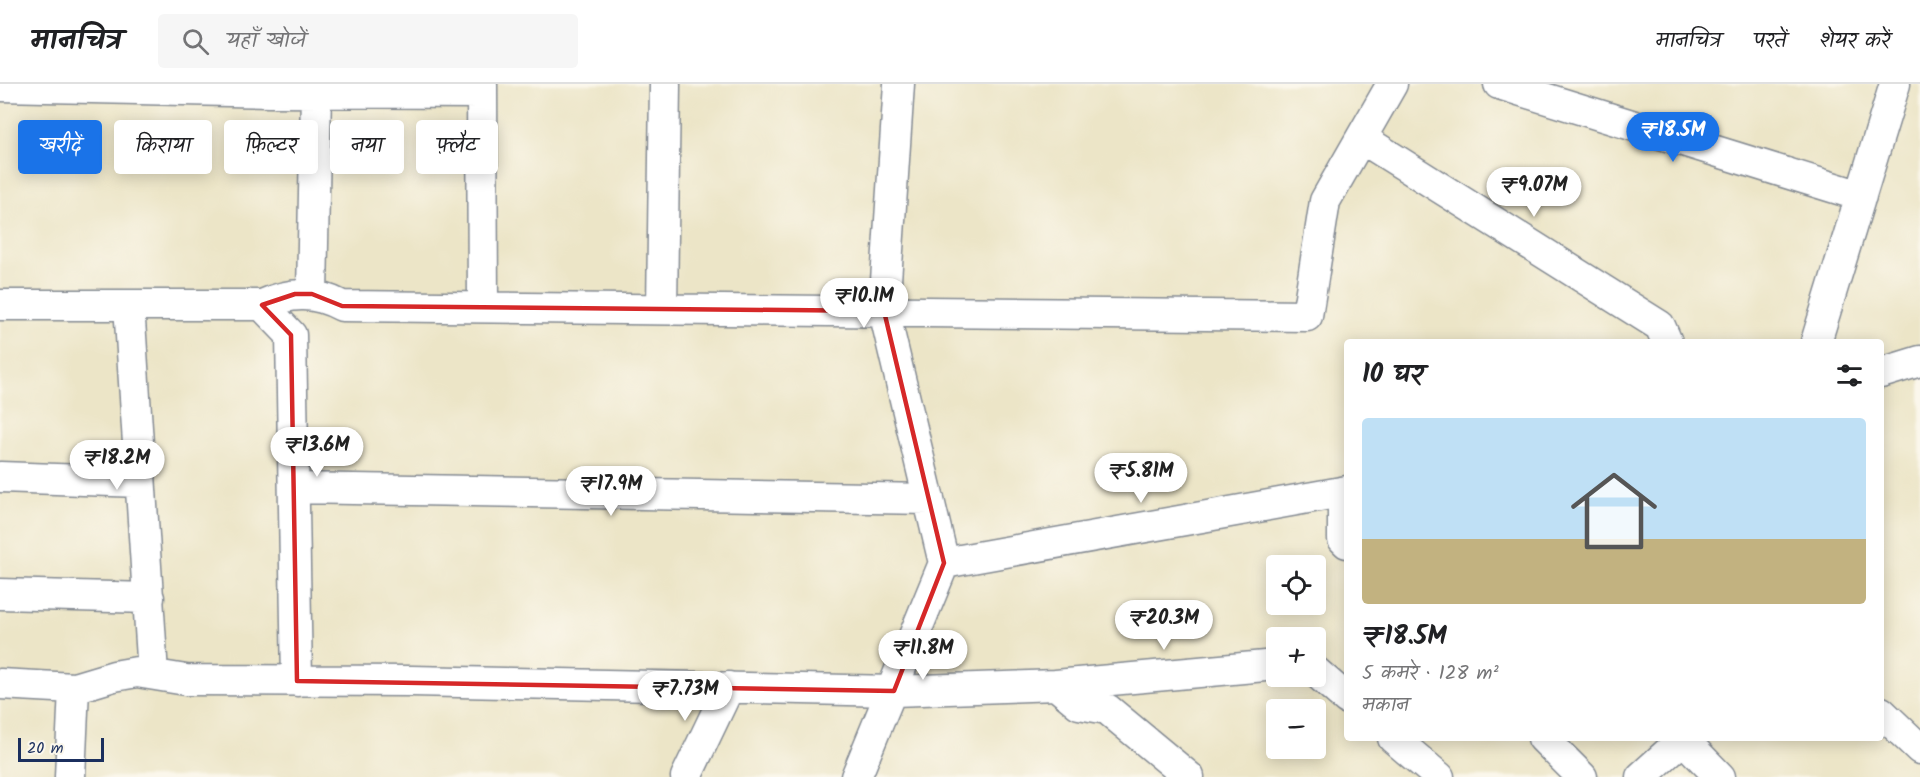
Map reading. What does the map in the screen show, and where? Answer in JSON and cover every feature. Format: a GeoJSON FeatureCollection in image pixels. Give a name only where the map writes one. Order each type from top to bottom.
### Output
{"type":"FeatureCollection","features":[{"type":"Feature","properties":{"kind":"street"},"geometry":{"type":"LineString","coordinates":[[662,309],[665,84]]}},
{"type":"Feature","properties":{"kind":"street"},"geometry":{"type":"LineString","coordinates":[[862,774],[944,563],[884,311],[899,84]]}},
{"type":"Feature","properties":{"kind":"street"},"geometry":{"type":"LineString","coordinates":[[0,305],[262,305],[295,294],[312,294],[342,306],[1307,316],[1325,201],[1392,84]]}},
{"type":"Feature","properties":{"kind":"street"},"geometry":{"type":"LineString","coordinates":[[1499,84],[1861,196]]}},
{"type":"Feature","properties":{"kind":"street"},"geometry":{"type":"LineString","coordinates":[[1817,339],[1895,84]]}},
{"type":"Feature","properties":{"kind":"street"},"geometry":{"type":"LineString","coordinates":[[0,86],[268,88],[316,93],[482,89],[483,307]]}},
{"type":"Feature","properties":{"kind":"street"},"geometry":{"type":"LineString","coordinates":[[312,294],[316,93]]}},
{"type":"Feature","properties":{"kind":"street"},"geometry":{"type":"LineString","coordinates":[[1361,138],[1660,326],[1666,339]]}},
{"type":"Feature","properties":{"kind":"street"},"geometry":{"type":"LineString","coordinates":[[129,305],[153,674]]}},
{"type":"Feature","properties":{"kind":"street"},"geometry":{"type":"LineString","coordinates":[[262,305],[291,335],[297,681]]}},
{"type":"Feature","properties":{"kind":"street"},"geometry":{"type":"LineString","coordinates":[[1884,372],[1920,361]]}},
{"type":"Feature","properties":{"kind":"street"},"geometry":{"type":"LineString","coordinates":[[0,477],[140,482]]}},
{"type":"Feature","properties":{"kind":"street"},"geometry":{"type":"LineString","coordinates":[[294,488],[928,499]]}},
{"type":"Feature","properties":{"kind":"street"},"geometry":{"type":"LineString","coordinates":[[944,563],[1344,491]]}},
{"type":"Feature","properties":{"kind":"street"},"geometry":{"type":"LineString","coordinates":[[1344,515],[1344,540]]}},
{"type":"Feature","properties":{"kind":"street"},"geometry":{"type":"LineString","coordinates":[[0,594],[149,598]]}},
{"type":"Feature","properties":{"kind":"street"},"geometry":{"type":"LineString","coordinates":[[0,684],[74,688],[137,672],[186,680],[894,691],[1056,685],[1266,666]]}},
{"type":"Feature","properties":{"kind":"street"},"geometry":{"type":"LineString","coordinates":[[1326,681],[1344,696]]}},
{"type":"Feature","properties":{"kind":"street"},"geometry":{"type":"LineString","coordinates":[[1056,685],[1079,704],[1107,709],[1189,777]]}},
{"type":"Feature","properties":{"kind":"street"},"geometry":{"type":"LineString","coordinates":[[686,777],[729,687]]}},
{"type":"Feature","properties":{"kind":"street"},"geometry":{"type":"LineString","coordinates":[[70,777],[74,688]]}},
{"type":"Feature","properties":{"kind":"street"},"geometry":{"type":"LineString","coordinates":[[1884,715],[1920,749]]}},
{"type":"Feature","properties":{"kind":"street"},"geometry":{"type":"LineString","coordinates":[[1397,741],[1439,777]]}},
{"type":"Feature","properties":{"kind":"street"},"geometry":{"type":"LineString","coordinates":[[1546,741],[1582,777]]}},
{"type":"Feature","properties":{"kind":"street"},"geometry":{"type":"LineString","coordinates":[[1641,777],[1681,741]]}},
{"type":"Feature","properties":{"kind":"street"},"geometry":{"type":"LineString","coordinates":[[1685,741],[1720,777]]}},
{"type":"Feature","properties":{"kind":"highlighted area"},"geometry":{"type":"Polygon","coordinates":[[[295,294],[312,294],[342,306],[884,311],[944,563],[894,691],[297,681],[291,335],[262,305],[295,294]]]}}]}
